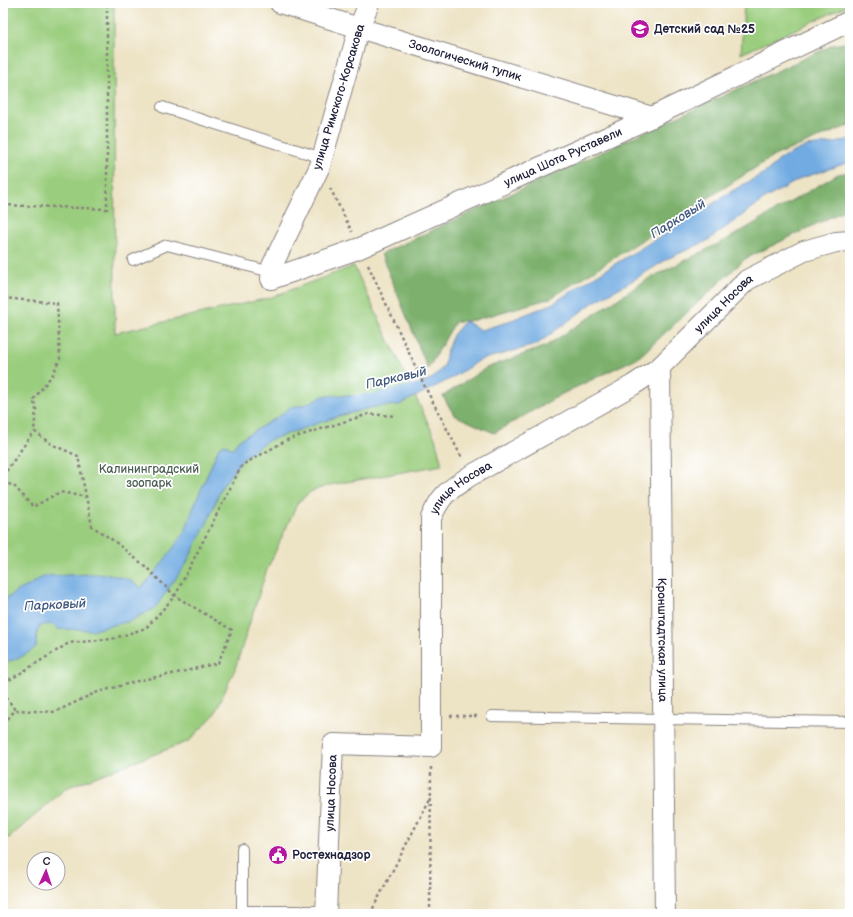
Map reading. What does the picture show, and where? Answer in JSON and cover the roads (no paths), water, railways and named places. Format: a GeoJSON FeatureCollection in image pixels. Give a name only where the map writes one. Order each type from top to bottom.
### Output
{"type":"FeatureCollection","features":[{"type":"Feature","properties":{"kind":"street","name":"Зоологический тупик"},"geometry":{"type":"LineString","coordinates":[[280,3],[652,116]]}},
{"type":"Feature","properties":{"kind":"street","name":"улица Римского-Корсакова"},"geometry":{"type":"LineString","coordinates":[[271,276],[272,266],[320,166],[359,28],[369,3]]}},
{"type":"Feature","properties":{"kind":"street","name":"улица Шота Руставели"},"geometry":{"type":"LineString","coordinates":[[271,276],[360,248],[652,116],[850,21]]}},
{"type":"Feature","properties":{"kind":"street","name":"улица Носова"},"geometry":{"type":"LineString","coordinates":[[326,912],[333,744],[431,747],[431,518],[438,503],[446,492],[470,476],[633,385],[660,367],[747,280],[804,251],[836,242],[850,241]]}},
{"type":"Feature","properties":{"kind":"street","name":"Кронштадтская улица"},"geometry":{"type":"LineString","coordinates":[[660,367],[663,533],[665,914]]}},
{"type":"Feature","properties":{"kind":"lane"},"geometry":{"type":"LineString","coordinates":[[162,107],[322,158]]}},
{"type":"Feature","properties":{"kind":"lane"},"geometry":{"type":"LineString","coordinates":[[133,260],[167,245],[271,276]]}},
{"type":"Feature","properties":{"kind":"lane"},"geometry":{"type":"LineString","coordinates":[[492,716],[850,722]]}},
{"type":"Feature","properties":{"kind":"lane"},"geometry":{"type":"LineString","coordinates":[[242,849],[242,911],[326,912]]}},
{"type":"Feature","properties":{"kind":"water"},"geometry":{"type":"Polygon","coordinates":[[[850,139],[850,163],[802,178],[766,198],[707,241],[669,258],[594,302],[536,345],[480,360],[452,378],[399,405],[374,407],[339,416],[267,441],[243,458],[221,488],[209,519],[186,564],[155,608],[130,621],[93,630],[58,629],[50,624],[40,626],[37,633],[36,647],[21,657],[3,662],[3,601],[37,580],[46,576],[92,574],[112,575],[130,580],[141,588],[157,570],[185,532],[194,506],[219,447],[224,444],[233,449],[237,441],[281,415],[290,407],[304,405],[323,396],[342,395],[368,398],[384,396],[401,392],[433,378],[444,366],[447,350],[453,335],[465,321],[481,330],[501,324],[552,304],[732,191],[766,172],[783,157],[807,146],[835,143],[850,139]]]}},
{"type":"Feature","properties":{"kind":"waterway","name":"Парковый"},"geometry":{"type":"LineString","coordinates":[[354,398],[375,396],[418,386]]}},
{"type":"Feature","properties":{"kind":"place","name":"Детский сад №25"},"geometry":{"type":"Point","coordinates":[640,29]}},
{"type":"Feature","properties":{"kind":"place","name":"Ростехнадзор"},"geometry":{"type":"Point","coordinates":[278,855]}},
{"type":"Feature","properties":{"kind":"park label","name":"Калининградский зоопарк"},"geometry":{"type":"Point","coordinates":[149,476]}}]}
